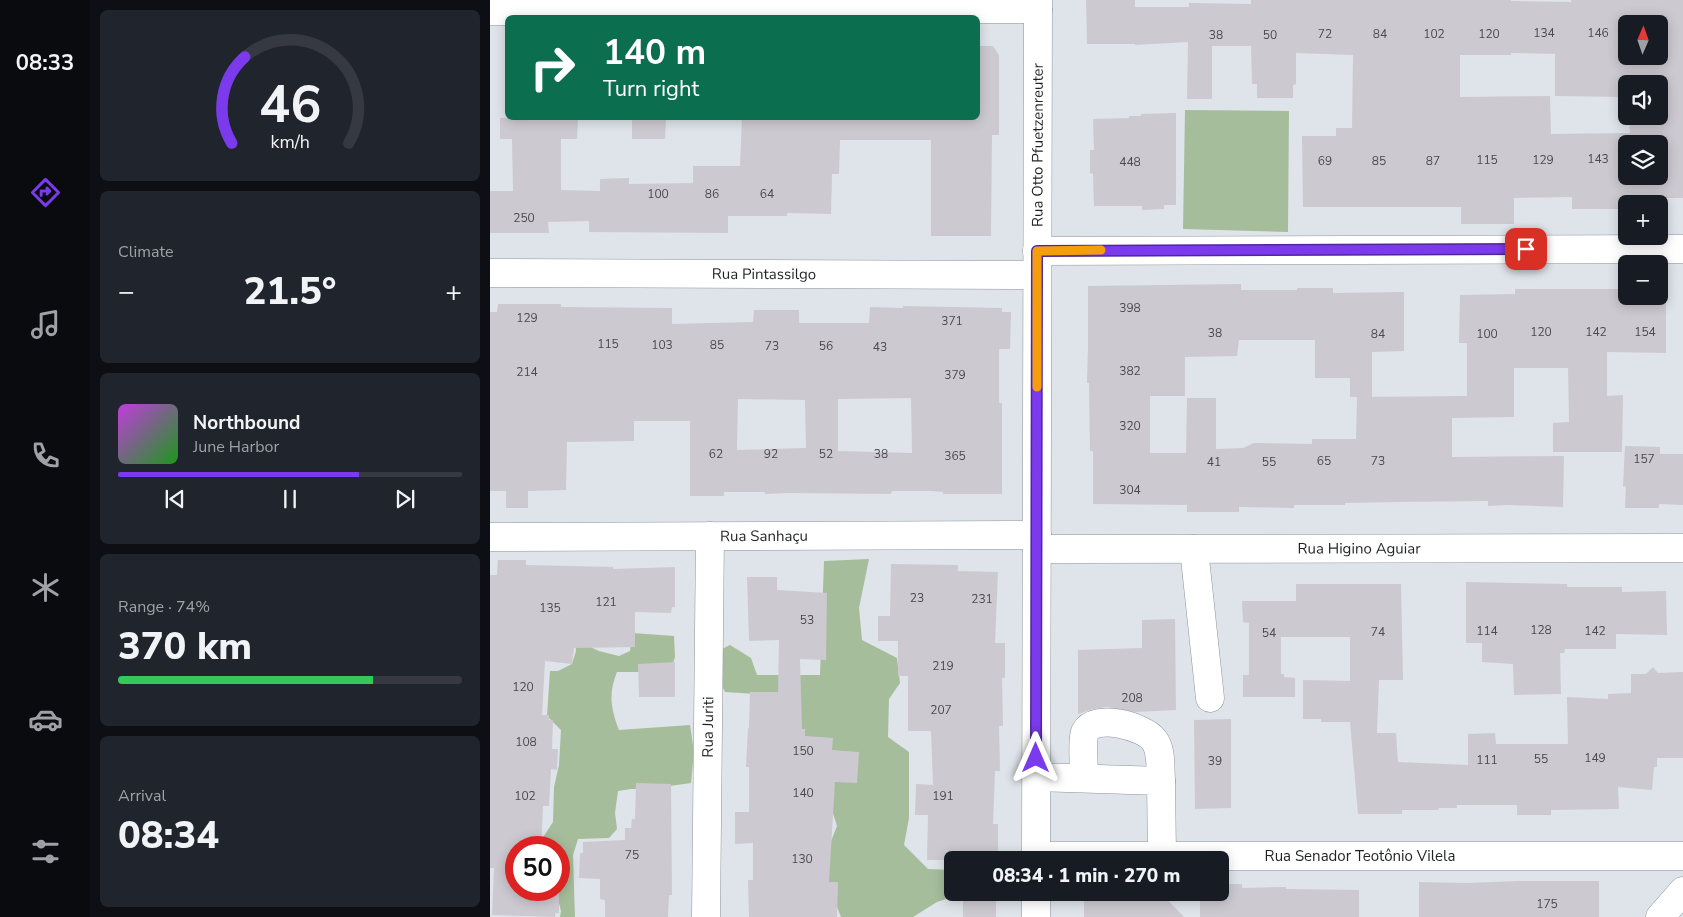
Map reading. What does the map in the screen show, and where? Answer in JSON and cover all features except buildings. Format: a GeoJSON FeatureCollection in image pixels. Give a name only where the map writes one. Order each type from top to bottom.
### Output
{"type":"FeatureCollection","features":[{"type":"Feature","properties":{"kind":"street"},"geometry":{"type":"LineString","coordinates":[[490,11],[1038,5]]}},
{"type":"Feature","properties":{"kind":"street","name":"Rua Otto Pfuetzenreuter"},"geometry":{"type":"LineString","coordinates":[[1036,851],[1038,5]]}},
{"type":"Feature","properties":{"kind":"street","name":"Rua Pintassilgo"},"geometry":{"type":"LineString","coordinates":[[490,273],[1683,249]]}},
{"type":"Feature","properties":{"kind":"street","name":"Rua Sanhaçu"},"geometry":{"type":"LineString","coordinates":[[490,537],[710,536],[1037,542]]}},
{"type":"Feature","properties":{"kind":"street","name":"Rua Juriti"},"geometry":{"type":"LineString","coordinates":[[706,917],[710,536]]}},
{"type":"Feature","properties":{"kind":"street","name":"Rua Higino Aguiar"},"geometry":{"type":"LineString","coordinates":[[1037,542],[1194,549],[1683,548]]}},
{"type":"Feature","properties":{"kind":"street"},"geometry":{"type":"LineString","coordinates":[[1194,549],[1210,698]]}},
{"type":"Feature","properties":{"kind":"street"},"geometry":{"type":"LineString","coordinates":[[1084,778],[1084,734],[1091,725],[1100,722],[1123,724],[1146,732],[1159,749],[1162,780],[1162,851]]}},
{"type":"Feature","properties":{"kind":"street"},"geometry":{"type":"LineString","coordinates":[[1036,777],[1162,780]]}},
{"type":"Feature","properties":{"kind":"street","name":"Rua Senador Teotônio Vilela"},"geometry":{"type":"LineString","coordinates":[[1229,856],[1683,856]]}},
{"type":"Feature","properties":{"kind":"street"},"geometry":{"type":"LineString","coordinates":[[1660,917],[1683,891]]}},
{"type":"Feature","properties":{"kind":"street"},"geometry":{"type":"LineString","coordinates":[[1036,901],[1036,917]]}},
{"type":"Feature","properties":{"kind":"green space"},"geometry":{"type":"Polygon","coordinates":[[[1185,110],[1289,111],[1288,232],[1183,229],[1185,110]]]}},
{"type":"Feature","properties":{"kind":"green space"},"geometry":{"type":"Polygon","coordinates":[[[869,559],[859,608],[862,640],[897,658],[900,683],[889,699],[888,737],[909,752],[909,818],[904,845],[928,869],[944,870],[944,900],[913,917],[841,917],[826,879],[825,856],[837,826],[826,791],[770,695],[725,692],[716,673],[714,653],[730,645],[751,658],[757,675],[820,675],[824,561],[869,559]]]}},
{"type":"Feature","properties":{"kind":"green space"},"geometry":{"type":"Polygon","coordinates":[[[632,633],[674,636],[675,657],[670,672],[617,672],[612,687],[612,701],[619,730],[690,725],[694,752],[691,783],[618,791],[615,813],[617,829],[609,838],[578,839],[573,855],[575,917],[560,917],[561,911],[558,901],[570,901],[570,836],[544,836],[553,822],[554,787],[559,765],[561,730],[547,716],[550,671],[558,671],[572,664],[576,651],[575,640],[599,651],[619,656],[630,651],[632,633]]]}},
{"type":"Feature","properties":{"kind":"slow traffic"},"geometry":{"type":"LineString","coordinates":[[1037,387],[1037,251],[1101,250]]}},
{"type":"Feature","properties":{"kind":"route"},"geometry":{"type":"LineString","coordinates":[[1036,758],[1037,251],[1526,249]]}}]}
